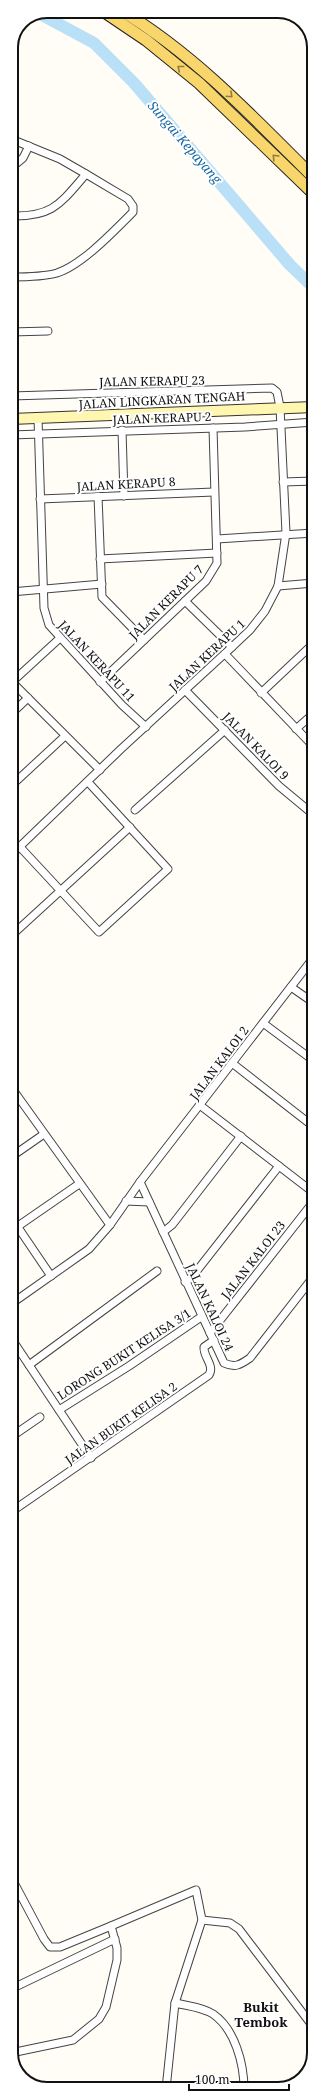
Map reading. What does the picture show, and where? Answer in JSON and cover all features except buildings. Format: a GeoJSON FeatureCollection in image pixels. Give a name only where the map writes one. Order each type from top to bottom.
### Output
{"type":"FeatureCollection","features":[{"type":"Feature","properties":{"kind":"main road"},"geometry":{"type":"LineString","coordinates":[[113,18],[146,40],[199,83],[307,188]]}},
{"type":"Feature","properties":{"kind":"main road"},"geometry":{"type":"LineString","coordinates":[[134,18],[147,26],[213,79],[307,172]]}},
{"type":"Feature","properties":{"kind":"main road"},"geometry":{"type":"LineString","coordinates":[[302,167],[307,170]]}},
{"type":"Feature","properties":{"kind":"main road"},"geometry":{"type":"LineString","coordinates":[[295,177],[307,193]]}},
{"type":"Feature","properties":{"kind":"street"},"geometry":{"type":"LineString","coordinates":[[18,142],[60,159],[128,199],[132,206],[133,212],[103,241],[70,268],[56,274],[18,277]]}},
{"type":"Feature","properties":{"kind":"street"},"geometry":{"type":"LineString","coordinates":[[18,162],[23,158],[29,146]]}},
{"type":"Feature","properties":{"kind":"street"},"geometry":{"type":"LineString","coordinates":[[18,216],[38,215],[54,208],[86,174]]}},
{"type":"Feature","properties":{"kind":"street"},"geometry":{"type":"LineString","coordinates":[[18,332],[48,331]]}},
{"type":"Feature","properties":{"kind":"street","name":"JALAN KERAPU 23"},"geometry":{"type":"LineString","coordinates":[[18,396],[272,388],[277,392],[280,407]]}},
{"type":"Feature","properties":{"kind":"street","name":"JALAN LINGKARAN TENGAH"},"geometry":{"type":"LineString","coordinates":[[18,419],[307,406]]}},
{"type":"Feature","properties":{"kind":"street","name":"JALAN KERAPU 1"},"geometry":{"type":"LineString","coordinates":[[20,847],[100,770],[225,654],[258,620],[278,586],[286,533],[280,407]]}},
{"type":"Feature","properties":{"kind":"street","name":"JALAN KERAPU 11"},"geometry":{"type":"LineString","coordinates":[[38,418],[40,499],[45,589],[44,608],[49,625],[100,682],[146,727]]}},
{"type":"Feature","properties":{"kind":"street","name":"JALAN KERAPU 2"},"geometry":{"type":"LineString","coordinates":[[18,435],[213,428],[307,422]]}},
{"type":"Feature","properties":{"kind":"street","name":"JALAN KERAPU 7"},"geometry":{"type":"LineString","coordinates":[[100,682],[185,601],[210,575],[217,563],[213,428]]}},
{"type":"Feature","properties":{"kind":"street"},"geometry":{"type":"LineString","coordinates":[[122,430],[124,496]]}},
{"type":"Feature","properties":{"kind":"street"},"geometry":{"type":"LineString","coordinates":[[283,482],[307,481]]}},
{"type":"Feature","properties":{"kind":"street","name":"JALAN KERAPU 8"},"geometry":{"type":"LineString","coordinates":[[40,499],[214,492]]}},
{"type":"Feature","properties":{"kind":"street"},"geometry":{"type":"LineString","coordinates":[[98,496],[102,597],[144,640]]}},
{"type":"Feature","properties":{"kind":"street"},"geometry":{"type":"LineString","coordinates":[[217,539],[249,538],[286,533],[307,533]]}},
{"type":"Feature","properties":{"kind":"street"},"geometry":{"type":"LineString","coordinates":[[100,560],[217,553]]}},
{"type":"Feature","properties":{"kind":"street"},"geometry":{"type":"LineString","coordinates":[[18,591],[102,584]]}},
{"type":"Feature","properties":{"kind":"street"},"geometry":{"type":"LineString","coordinates":[[278,586],[307,584]]}},
{"type":"Feature","properties":{"kind":"street"},"geometry":{"type":"LineString","coordinates":[[185,601],[232,647]]}},
{"type":"Feature","properties":{"kind":"street"},"geometry":{"type":"LineString","coordinates":[[18,676],[60,638]]}},
{"type":"Feature","properties":{"kind":"street"},"geometry":{"type":"LineString","coordinates":[[261,693],[307,650]]}},
{"type":"Feature","properties":{"kind":"street"},"geometry":{"type":"LineString","coordinates":[[225,654],[307,740]]}},
{"type":"Feature","properties":{"kind":"street"},"geometry":{"type":"LineString","coordinates":[[18,687],[100,770]]}},
{"type":"Feature","properties":{"kind":"street","name":"JALAN KALOI 9"},"geometry":{"type":"LineString","coordinates":[[185,690],[226,730],[279,786],[307,809]]}},
{"type":"Feature","properties":{"kind":"street"},"geometry":{"type":"LineString","coordinates":[[18,707],[28,698]]}},
{"type":"Feature","properties":{"kind":"street"},"geometry":{"type":"LineString","coordinates":[[296,729],[307,719]]}},
{"type":"Feature","properties":{"kind":"street"},"geometry":{"type":"LineString","coordinates":[[135,810],[226,730]]}},
{"type":"Feature","properties":{"kind":"street"},"geometry":{"type":"LineString","coordinates":[[18,780],[65,736]]}},
{"type":"Feature","properties":{"kind":"street"},"geometry":{"type":"LineString","coordinates":[[20,847],[99,932],[168,868],[88,782]]}},
{"type":"Feature","properties":{"kind":"street"},"geometry":{"type":"LineString","coordinates":[[18,930],[130,827]]}},
{"type":"Feature","properties":{"kind":"street","name":"JALAN KALOI 2"},"geometry":{"type":"LineString","coordinates":[[18,1299],[89,1249],[110,1225],[140,1182],[201,1106],[307,966]]}},
{"type":"Feature","properties":{"kind":"street"},"geometry":{"type":"LineString","coordinates":[[291,987],[307,998]]}},
{"type":"Feature","properties":{"kind":"street"},"geometry":{"type":"LineString","coordinates":[[263,1023],[307,1056]]}},
{"type":"Feature","properties":{"kind":"street"},"geometry":{"type":"LineString","coordinates":[[232,1064],[307,1122]]}},
{"type":"Feature","properties":{"kind":"street"},"geometry":{"type":"LineString","coordinates":[[18,1097],[79,1184],[110,1225]]}},
{"type":"Feature","properties":{"kind":"street"},"geometry":{"type":"LineString","coordinates":[[201,1106],[307,1188]]}},
{"type":"Feature","properties":{"kind":"street"},"geometry":{"type":"LineString","coordinates":[[18,1152],[44,1134]]}},
{"type":"Feature","properties":{"kind":"street"},"geometry":{"type":"LineString","coordinates":[[163,1232],[172,1225],[241,1136]]}},
{"type":"Feature","properties":{"kind":"street"},"geometry":{"type":"LineString","coordinates":[[185,1282],[192,1277],[279,1166]]}},
{"type":"Feature","properties":{"kind":"street","name":"JALAN KALOI 24"},"geometry":{"type":"LineString","coordinates":[[140,1182],[201,1317],[214,1340],[224,1363],[232,1367],[240,1366],[250,1358],[307,1285]]}},
{"type":"Feature","properties":{"kind":"street"},"geometry":{"type":"LineString","coordinates":[[18,1226],[79,1184]]}},
{"type":"Feature","properties":{"kind":"street"},"geometry":{"type":"LineString","coordinates":[[126,1201],[149,1202]]}},
{"type":"Feature","properties":{"kind":"street","name":"JALAN KALOI 23"},"geometry":{"type":"LineString","coordinates":[[210,1333],[307,1209]]}},
{"type":"Feature","properties":{"kind":"street"},"geometry":{"type":"LineString","coordinates":[[18,1234],[51,1276]]}},
{"type":"Feature","properties":{"kind":"street"},"geometry":{"type":"LineString","coordinates":[[29,1365],[157,1271]]}},
{"type":"Feature","properties":{"kind":"street","name":"LORONG BUKIT KELISA 3/1"},"geometry":{"type":"LineString","coordinates":[[59,1410],[129,1366],[201,1317]]}},
{"type":"Feature","properties":{"kind":"street","name":"JALAN BUKIT KELISA 2"},"geometry":{"type":"LineString","coordinates":[[18,1507],[210,1375],[211,1368],[204,1347],[214,1340]]}},
{"type":"Feature","properties":{"kind":"street"},"geometry":{"type":"LineString","coordinates":[[18,1348],[91,1458]]}},
{"type":"Feature","properties":{"kind":"street"},"geometry":{"type":"LineString","coordinates":[[18,1432],[40,1417]]}},
{"type":"Feature","properties":{"kind":"street"},"geometry":{"type":"LineString","coordinates":[[18,1890],[44,1940],[50,1947],[60,1947],[196,1890],[202,1920],[175,2003],[167,2082]]}},
{"type":"Feature","properties":{"kind":"street"},"geometry":{"type":"LineString","coordinates":[[202,1920],[230,1922],[239,1929],[307,2019]]}},
{"type":"Feature","properties":{"kind":"street"},"geometry":{"type":"LineString","coordinates":[[18,2052],[73,2040],[99,2020],[106,2007],[117,1960],[117,1948],[111,1926]]}},
{"type":"Feature","properties":{"kind":"street"},"geometry":{"type":"LineString","coordinates":[[18,1986],[115,1939]]}},
{"type":"Feature","properties":{"kind":"street"},"geometry":{"type":"LineString","coordinates":[[175,2003],[201,2008],[214,2015],[237,2046],[242,2065],[243,2082]]}},
{"type":"Feature","properties":{"kind":"waterway","name":"Sungai Kepayang"},"geometry":{"type":"LineString","coordinates":[[47,18],[94,43],[134,83],[290,265],[307,281]]}},
{"type":"Feature","properties":{"kind":"district","name":"Bukit Tembok"},"geometry":{"type":"Point","coordinates":[261,2014]}}]}
